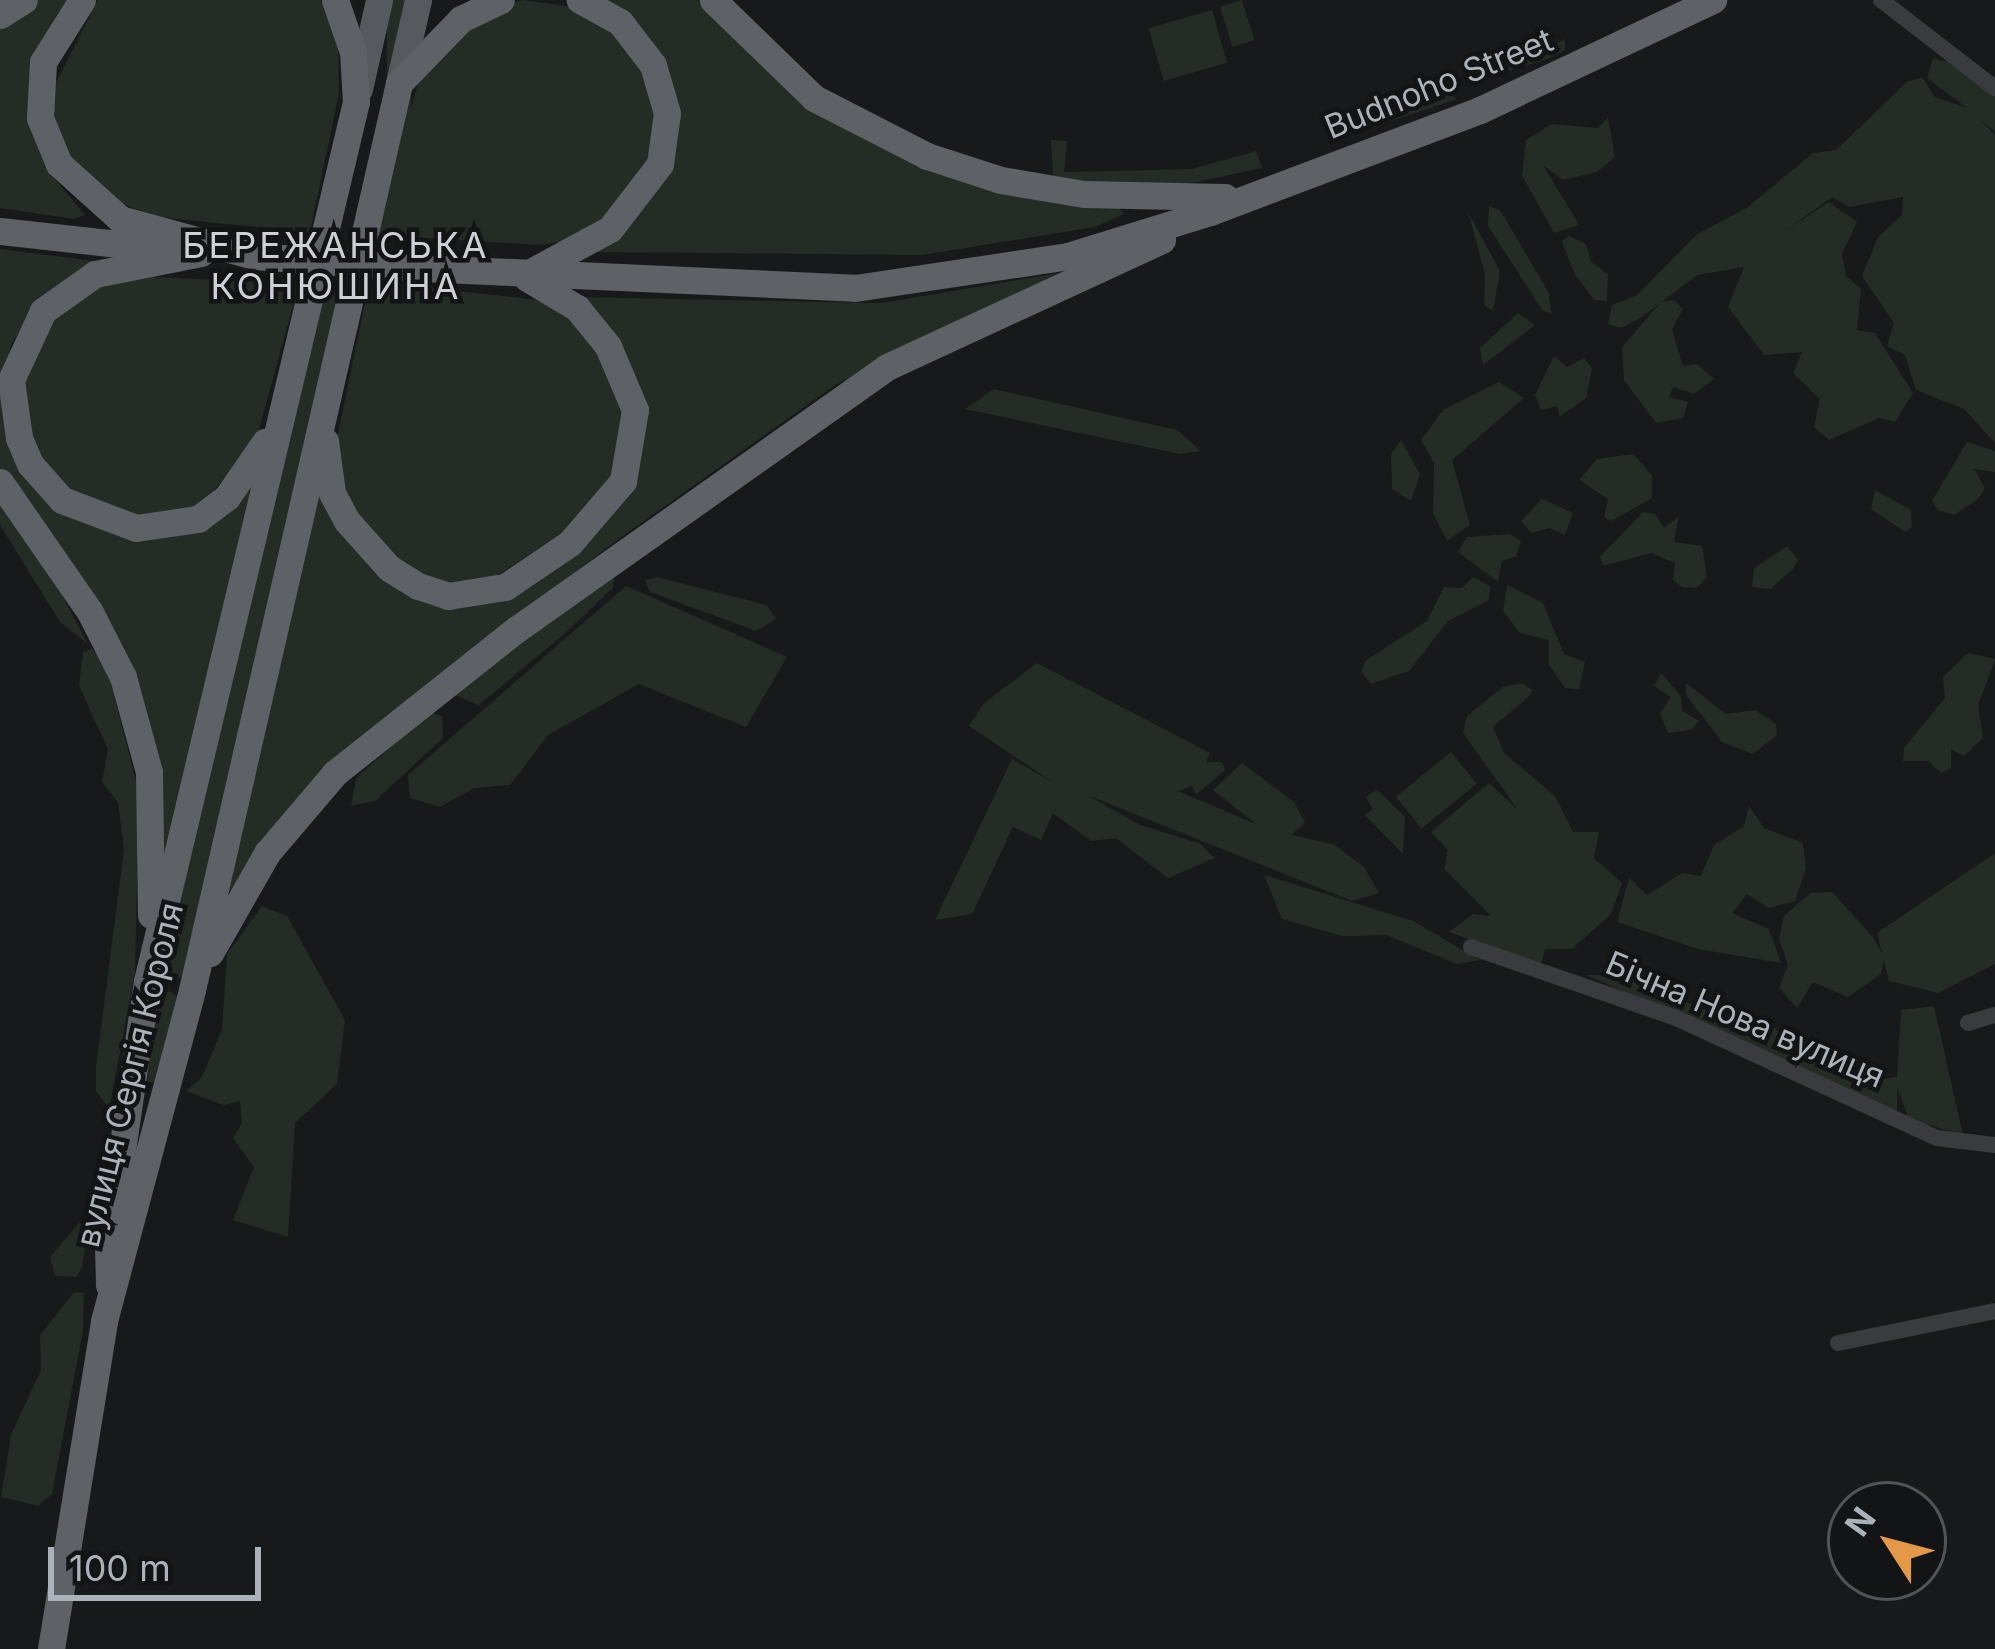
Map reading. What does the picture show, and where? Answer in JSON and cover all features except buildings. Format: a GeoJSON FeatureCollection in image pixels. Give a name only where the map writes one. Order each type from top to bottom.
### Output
{"type":"FeatureCollection","features":[{"type":"Feature","properties":{"kind":"highway"},"geometry":{"type":"LineString","coordinates":[[0,15],[24,0]]}},
{"type":"Feature","properties":{"kind":"highway"},"geometry":{"type":"LineString","coordinates":[[82,0],[43,62],[40,118],[59,164],[120,219],[254,256]]}},
{"type":"Feature","properties":{"kind":"highway"},"geometry":{"type":"LineString","coordinates":[[335,0],[353,52],[356,102]]}},
{"type":"Feature","properties":{"kind":"highway"},"geometry":{"type":"LineString","coordinates":[[399,83],[461,19],[501,0]]}},
{"type":"Feature","properties":{"kind":"highway"},"geometry":{"type":"LineString","coordinates":[[523,275],[610,230],[660,164],[667,113],[653,65],[620,22],[580,0]]}},
{"type":"Feature","properties":{"kind":"highway"},"geometry":{"type":"LineString","coordinates":[[713,0],[814,98],[927,156],[1001,180],[1084,194],[1253,196]]}},
{"type":"Feature","properties":{"kind":"highway","name":"Budnoho Street"},"geometry":{"type":"LineString","coordinates":[[1210,212],[1511,97],[1713,0]]}},
{"type":"Feature","properties":{"kind":"highway","name":"вулиця Сергія Короля"},"geometry":{"type":"LineString","coordinates":[[110,1295],[192,989],[399,83]]}},
{"type":"Feature","properties":{"kind":"highway","name":"вулиця Сергія Короля"},"geometry":{"type":"LineString","coordinates":[[110,1295],[107,1245],[147,981],[356,102]]}},
{"type":"Feature","properties":{"kind":"highway"},"geometry":{"type":"LineString","coordinates":[[0,231],[201,253],[400,267],[855,288],[1068,256],[1210,212]]}},
{"type":"Feature","properties":{"kind":"highway"},"geometry":{"type":"LineString","coordinates":[[0,482],[90,612],[123,677],[148,772],[147,981],[192,989],[245,886],[289,825],[412,708],[759,451],[887,367],[1138,254],[1210,212]]}},
{"type":"Feature","properties":{"kind":"highway"},"geometry":{"type":"LineString","coordinates":[[201,253],[95,274],[43,311],[11,380],[30,464],[84,514],[166,528],[198,519],[227,497],[257,460],[283,406]]}},
{"type":"Feature","properties":{"kind":"highway"},"geometry":{"type":"LineString","coordinates":[[324,416],[332,493],[346,521],[389,568],[418,586],[448,596],[505,587],[570,543],[622,481],[635,410],[626,376],[598,333],[577,308],[523,275]]}},
{"type":"Feature","properties":{"kind":"highway"},"geometry":{"type":"LineString","coordinates":[[51,1649],[110,1295]]}},
{"type":"Feature","properties":{"kind":"main road","name":"вулиця Сергія Короля"},"geometry":{"type":"LineString","coordinates":[[356,102],[379,0]]}},
{"type":"Feature","properties":{"kind":"main road","name":"вулиця Сергія Короля"},"geometry":{"type":"LineString","coordinates":[[399,83],[418,0]]}},
{"type":"Feature","properties":{"kind":"street"},"geometry":{"type":"LineString","coordinates":[[1881,0],[1995,88]]}},
{"type":"Feature","properties":{"kind":"street","name":"Бічна Нова вулиця"},"geometry":{"type":"LineString","coordinates":[[1471,947],[1676,1018],[1937,1138],[1995,1145]]}},
{"type":"Feature","properties":{"kind":"street"},"geometry":{"type":"LineString","coordinates":[[1968,1023],[1995,1015]]}},
{"type":"Feature","properties":{"kind":"street"},"geometry":{"type":"LineString","coordinates":[[1838,1343],[1995,1311]]}},
{"type":"Feature","properties":{"kind":"shaded area"},"geometry":{"type":"Polygon","coordinates":[[[39,0],[80,0],[32,128],[54,178],[85,215],[74,219],[0,208],[0,23],[39,0]]]}},
{"type":"Feature","properties":{"kind":"shaded area"},"geometry":{"type":"Polygon","coordinates":[[[98,0],[321,0],[338,37],[339,93],[310,232],[155,217],[89,190],[52,130],[54,86],[98,0]]]}},
{"type":"Feature","properties":{"kind":"shaded area"},"geometry":{"type":"Polygon","coordinates":[[[387,0],[411,0],[411,239],[387,239],[387,0]]]}},
{"type":"Feature","properties":{"kind":"shaded area"},"geometry":{"type":"Polygon","coordinates":[[[523,0],[581,8],[621,34],[656,98],[656,151],[626,204],[564,241],[540,245],[375,235],[419,80],[448,43],[497,7],[523,0]]]}},
{"type":"Feature","properties":{"kind":"shaded area"},"geometry":{"type":"Polygon","coordinates":[[[598,0],[701,0],[832,117],[1117,205],[1124,214],[1095,227],[922,255],[587,252],[629,224],[653,195],[674,119],[598,0]]]}},
{"type":"Feature","properties":{"kind":"shaded area"},"geometry":{"type":"Polygon","coordinates":[[[1242,0],[1254,40],[1232,47],[1220,7],[1242,0]]]}},
{"type":"Feature","properties":{"kind":"shaded area"},"geometry":{"type":"Polygon","coordinates":[[[1212,10],[1227,63],[1164,81],[1149,28],[1212,10]]]}},
{"type":"Feature","properties":{"kind":"shaded area"},"geometry":{"type":"Polygon","coordinates":[[[1565,39],[1565,50],[1550,58],[1487,78],[1565,39]]]}},
{"type":"Feature","properties":{"kind":"shaded area"},"geometry":{"type":"Polygon","coordinates":[[[1933,58],[1967,67],[1995,93],[1995,132],[1979,119],[1995,135],[1995,443],[1964,409],[1916,390],[1905,355],[1887,346],[1894,323],[1862,276],[1878,237],[1902,215],[1903,197],[1849,207],[1832,197],[1780,235],[1829,202],[1857,222],[1842,254],[1846,276],[1861,289],[1857,330],[1875,333],[1913,393],[1895,422],[1879,418],[1829,440],[1814,427],[1820,399],[1793,373],[1802,352],[1764,355],[1728,307],[1744,267],[1697,275],[1642,317],[1621,328],[1608,324],[1612,305],[1637,295],[1696,235],[1748,207],[1813,153],[1836,150],[1907,82],[1922,77],[1935,97],[1967,108],[1927,78],[1933,58]]]}},
{"type":"Feature","properties":{"kind":"shaded area"},"geometry":{"type":"Polygon","coordinates":[[[1445,91],[1457,99],[1376,126],[1386,113],[1445,91]]]}},
{"type":"Feature","properties":{"kind":"shaded area"},"geometry":{"type":"Polygon","coordinates":[[[1608,117],[1615,157],[1597,172],[1563,180],[1543,165],[1579,225],[1554,233],[1522,175],[1526,140],[1552,124],[1598,128],[1608,117]]]}},
{"type":"Feature","properties":{"kind":"shaded area"},"geometry":{"type":"Polygon","coordinates":[[[1051,140],[1067,141],[1064,172],[1192,169],[1256,151],[1262,168],[1187,184],[1101,185],[1053,177],[1051,140]]]}},
{"type":"Feature","properties":{"kind":"shaded area"},"geometry":{"type":"Polygon","coordinates":[[[1489,206],[1500,210],[1549,293],[1551,313],[1543,311],[1488,226],[1489,206]]]}},
{"type":"Feature","properties":{"kind":"shaded area"},"geometry":{"type":"Polygon","coordinates":[[[1468,212],[1500,271],[1493,311],[1484,305],[1485,274],[1468,212]]]}},
{"type":"Feature","properties":{"kind":"shaded area"},"geometry":{"type":"Polygon","coordinates":[[[1569,236],[1586,244],[1591,262],[1608,274],[1607,301],[1594,300],[1574,273],[1562,241],[1569,236]]]}},
{"type":"Feature","properties":{"kind":"shaded area"},"geometry":{"type":"Polygon","coordinates":[[[0,249],[94,261],[25,322],[11,345],[6,368],[22,468],[154,533],[256,475],[160,873],[141,728],[0,476],[0,249]]]}},
{"type":"Feature","properties":{"kind":"shaded area"},"geometry":{"type":"Polygon","coordinates":[[[1059,273],[835,385],[620,538],[436,677],[225,896],[318,483],[412,592],[532,575],[640,443],[579,297],[881,303],[1059,273]]]}},
{"type":"Feature","properties":{"kind":"shaded area"},"geometry":{"type":"Polygon","coordinates":[[[115,275],[299,284],[255,444],[197,509],[154,522],[87,510],[39,467],[19,402],[38,325],[115,275]]]}},
{"type":"Feature","properties":{"kind":"shaded area"},"geometry":{"type":"Polygon","coordinates":[[[321,285],[346,287],[182,978],[163,976],[321,285]]]}},
{"type":"Feature","properties":{"kind":"shaded area"},"geometry":{"type":"Polygon","coordinates":[[[403,285],[539,300],[571,318],[621,383],[623,459],[586,517],[489,581],[429,584],[355,527],[333,458],[368,288],[403,285]]]}},
{"type":"Feature","properties":{"kind":"shaded area"},"geometry":{"type":"Polygon","coordinates":[[[1674,300],[1683,309],[1672,329],[1683,366],[1697,364],[1714,379],[1694,394],[1673,387],[1669,397],[1688,402],[1683,418],[1656,423],[1624,380],[1622,347],[1661,302],[1674,300]]]}},
{"type":"Feature","properties":{"kind":"shaded area"},"geometry":{"type":"Polygon","coordinates":[[[1518,313],[1535,325],[1483,365],[1480,348],[1518,313]]]}},
{"type":"Feature","properties":{"kind":"shaded area"},"geometry":{"type":"Polygon","coordinates":[[[1554,356],[1567,367],[1584,358],[1592,368],[1586,398],[1559,417],[1558,406],[1541,410],[1535,395],[1554,356]]]}},
{"type":"Feature","properties":{"kind":"shaded area"},"geometry":{"type":"Polygon","coordinates":[[[1499,382],[1524,398],[1452,460],[1470,525],[1447,541],[1433,513],[1434,463],[1421,440],[1443,410],[1499,382]]]}},
{"type":"Feature","properties":{"kind":"shaded area"},"geometry":{"type":"Polygon","coordinates":[[[994,389],[1177,430],[1201,451],[1180,454],[965,409],[994,389]]]}},
{"type":"Feature","properties":{"kind":"shaded area"},"geometry":{"type":"Polygon","coordinates":[[[1401,440],[1420,474],[1411,501],[1392,489],[1391,454],[1401,440]]]}},
{"type":"Feature","properties":{"kind":"shaded area"},"geometry":{"type":"Polygon","coordinates":[[[1967,442],[1995,451],[1995,472],[1974,469],[1985,488],[1978,499],[1954,515],[1938,510],[1932,501],[1967,442]]]}},
{"type":"Feature","properties":{"kind":"shaded area"},"geometry":{"type":"Polygon","coordinates":[[[1633,454],[1652,475],[1652,498],[1611,521],[1604,517],[1608,499],[1579,480],[1597,459],[1633,454]]]}},
{"type":"Feature","properties":{"kind":"shaded area"},"geometry":{"type":"Polygon","coordinates":[[[1875,490],[1911,510],[1912,527],[1905,532],[1871,509],[1875,490]]]}},
{"type":"Feature","properties":{"kind":"shaded area"},"geometry":{"type":"Polygon","coordinates":[[[1542,499],[1573,513],[1565,535],[1550,528],[1531,533],[1521,521],[1542,499]]]}},
{"type":"Feature","properties":{"kind":"shaded area"},"geometry":{"type":"Polygon","coordinates":[[[0,502],[42,557],[88,644],[60,622],[0,525],[0,502]]]}},
{"type":"Feature","properties":{"kind":"shaded area"},"geometry":{"type":"Polygon","coordinates":[[[1643,512],[1655,514],[1664,528],[1679,516],[1674,542],[1702,546],[1707,577],[1697,588],[1682,587],[1673,580],[1675,563],[1651,553],[1603,566],[1600,557],[1643,512]]]}},
{"type":"Feature","properties":{"kind":"shaded area"},"geometry":{"type":"Polygon","coordinates":[[[1510,534],[1521,541],[1516,556],[1502,561],[1498,582],[1458,552],[1467,537],[1510,534]]]}},
{"type":"Feature","properties":{"kind":"shaded area"},"geometry":{"type":"Polygon","coordinates":[[[1787,546],[1798,560],[1793,569],[1770,589],[1752,587],[1754,568],[1787,546]]]}},
{"type":"Feature","properties":{"kind":"shaded area"},"geometry":{"type":"Polygon","coordinates":[[[657,577],[767,605],[776,619],[756,631],[650,592],[645,580],[657,577]]]}},
{"type":"Feature","properties":{"kind":"shaded area"},"geometry":{"type":"Polygon","coordinates":[[[1473,577],[1490,586],[1489,600],[1448,621],[1409,671],[1371,684],[1361,671],[1365,661],[1427,621],[1444,587],[1462,588],[1473,577]]]}},
{"type":"Feature","properties":{"kind":"shaded area"},"geometry":{"type":"Polygon","coordinates":[[[614,578],[613,588],[479,705],[454,695],[460,682],[614,578]]]}},
{"type":"Feature","properties":{"kind":"shaded area"},"geometry":{"type":"Polygon","coordinates":[[[1507,585],[1543,603],[1564,654],[1585,662],[1579,689],[1565,688],[1549,665],[1549,640],[1520,633],[1503,611],[1507,585]]]}},
{"type":"Feature","properties":{"kind":"shaded area"},"geometry":{"type":"Polygon","coordinates":[[[626,586],[787,657],[746,727],[639,684],[548,735],[510,785],[474,788],[440,807],[410,798],[408,775],[626,586]]]}},
{"type":"Feature","properties":{"kind":"shaded area"},"geometry":{"type":"Polygon","coordinates":[[[92,648],[108,672],[139,793],[135,973],[109,1109],[96,1091],[96,1067],[124,850],[118,802],[102,782],[108,749],[79,686],[83,653],[92,648]]]}},
{"type":"Feature","properties":{"kind":"shaded area"},"geometry":{"type":"Polygon","coordinates":[[[1968,653],[1995,659],[1978,705],[1983,738],[1964,756],[1951,749],[1951,768],[1941,773],[1928,761],[1903,761],[1904,748],[1945,698],[1943,677],[1968,653]]]}},
{"type":"Feature","properties":{"kind":"shaded area"},"geometry":{"type":"Polygon","coordinates":[[[1037,663],[1210,753],[1206,762],[1222,762],[1225,770],[1196,795],[1192,786],[1178,791],[1256,824],[1213,790],[1242,763],[1294,802],[1305,823],[1291,835],[1333,844],[1364,867],[1379,893],[1352,901],[1087,795],[1140,825],[1199,843],[1215,858],[1168,878],[1116,838],[1091,841],[1053,813],[1041,840],[1013,827],[972,914],[935,920],[1012,759],[1054,783],[969,726],[983,704],[1037,663]]]}},
{"type":"Feature","properties":{"kind":"shaded area"},"geometry":{"type":"Polygon","coordinates":[[[1661,673],[1681,696],[1682,711],[1699,721],[1691,730],[1668,733],[1660,713],[1671,697],[1654,686],[1661,673]]]}},
{"type":"Feature","properties":{"kind":"shaded area"},"geometry":{"type":"Polygon","coordinates":[[[1522,683],[1533,690],[1493,727],[1504,753],[1555,796],[1573,832],[1599,832],[1594,858],[1622,883],[1611,914],[1572,949],[1545,949],[1541,965],[1449,932],[1473,914],[1491,916],[1444,869],[1448,850],[1431,832],[1489,783],[1518,810],[1463,733],[1467,716],[1503,687],[1522,683]]]}},
{"type":"Feature","properties":{"kind":"shaded area"},"geometry":{"type":"Polygon","coordinates":[[[1686,683],[1726,714],[1755,710],[1776,724],[1777,735],[1753,754],[1722,742],[1686,695],[1686,683]]]}},
{"type":"Feature","properties":{"kind":"shaded area"},"geometry":{"type":"Polygon","coordinates":[[[430,712],[442,716],[443,738],[375,801],[351,806],[356,778],[430,712]]]}},
{"type":"Feature","properties":{"kind":"shaded area"},"geometry":{"type":"Polygon","coordinates":[[[1451,752],[1477,784],[1422,829],[1396,797],[1451,752]]]}},
{"type":"Feature","properties":{"kind":"shaded area"},"geometry":{"type":"Polygon","coordinates":[[[1377,790],[1405,817],[1403,854],[1365,815],[1373,809],[1366,797],[1377,790]]]}},
{"type":"Feature","properties":{"kind":"shaded area"},"geometry":{"type":"Polygon","coordinates":[[[1749,806],[1764,828],[1803,843],[1806,869],[1795,901],[1768,908],[1747,894],[1732,913],[1769,929],[1781,963],[1698,949],[1617,922],[1629,878],[1647,895],[1682,873],[1701,876],[1714,845],[1744,826],[1749,806]]]}},
{"type":"Feature","properties":{"kind":"shaded area"},"geometry":{"type":"Polygon","coordinates":[[[1995,853],[1995,964],[1938,993],[1889,981],[1877,933],[1995,853]]]}},
{"type":"Feature","properties":{"kind":"shaded area"},"geometry":{"type":"Polygon","coordinates":[[[1264,875],[1413,921],[1480,960],[1457,964],[1386,935],[1342,936],[1282,919],[1264,875]]]}},
{"type":"Feature","properties":{"kind":"shaded area"},"geometry":{"type":"Polygon","coordinates":[[[1832,892],[1873,937],[1884,957],[1881,974],[1848,997],[1813,982],[1797,1008],[1779,988],[1788,965],[1779,939],[1784,916],[1810,893],[1832,892]]]}},
{"type":"Feature","properties":{"kind":"shaded area"},"geometry":{"type":"Polygon","coordinates":[[[262,906],[287,916],[345,1020],[337,1084],[295,1123],[288,1237],[233,1220],[254,1167],[233,1138],[242,1123],[240,1101],[224,1105],[186,1091],[202,1077],[222,1029],[227,954],[262,906]]]}},
{"type":"Feature","properties":{"kind":"shaded area"},"geometry":{"type":"Polygon","coordinates":[[[1586,975],[1619,975],[1710,1012],[1774,1027],[1798,1051],[1875,1080],[1897,1077],[1901,1010],[1934,1006],[1963,1135],[1909,1119],[1897,1087],[1897,1113],[1586,975]]]}},
{"type":"Feature","properties":{"kind":"shaded area"},"geometry":{"type":"Polygon","coordinates":[[[169,991],[178,997],[155,1082],[147,1083],[157,996],[169,991]]]}},
{"type":"Feature","properties":{"kind":"shaded area"},"geometry":{"type":"Polygon","coordinates":[[[79,1223],[88,1227],[82,1268],[76,1277],[55,1276],[50,1257],[79,1223]]]}},
{"type":"Feature","properties":{"kind":"shaded area"},"geometry":{"type":"Polygon","coordinates":[[[74,1292],[84,1293],[83,1331],[52,1494],[38,1506],[1,1497],[11,1435],[41,1370],[40,1335],[74,1292]]]}},
{"type":"Feature","properties":{"kind":"district","name":"БЕРЕЖАНСЬКА КОНЮШИНА"},"geometry":{"type":"Point","coordinates":[336,266]}}]}
